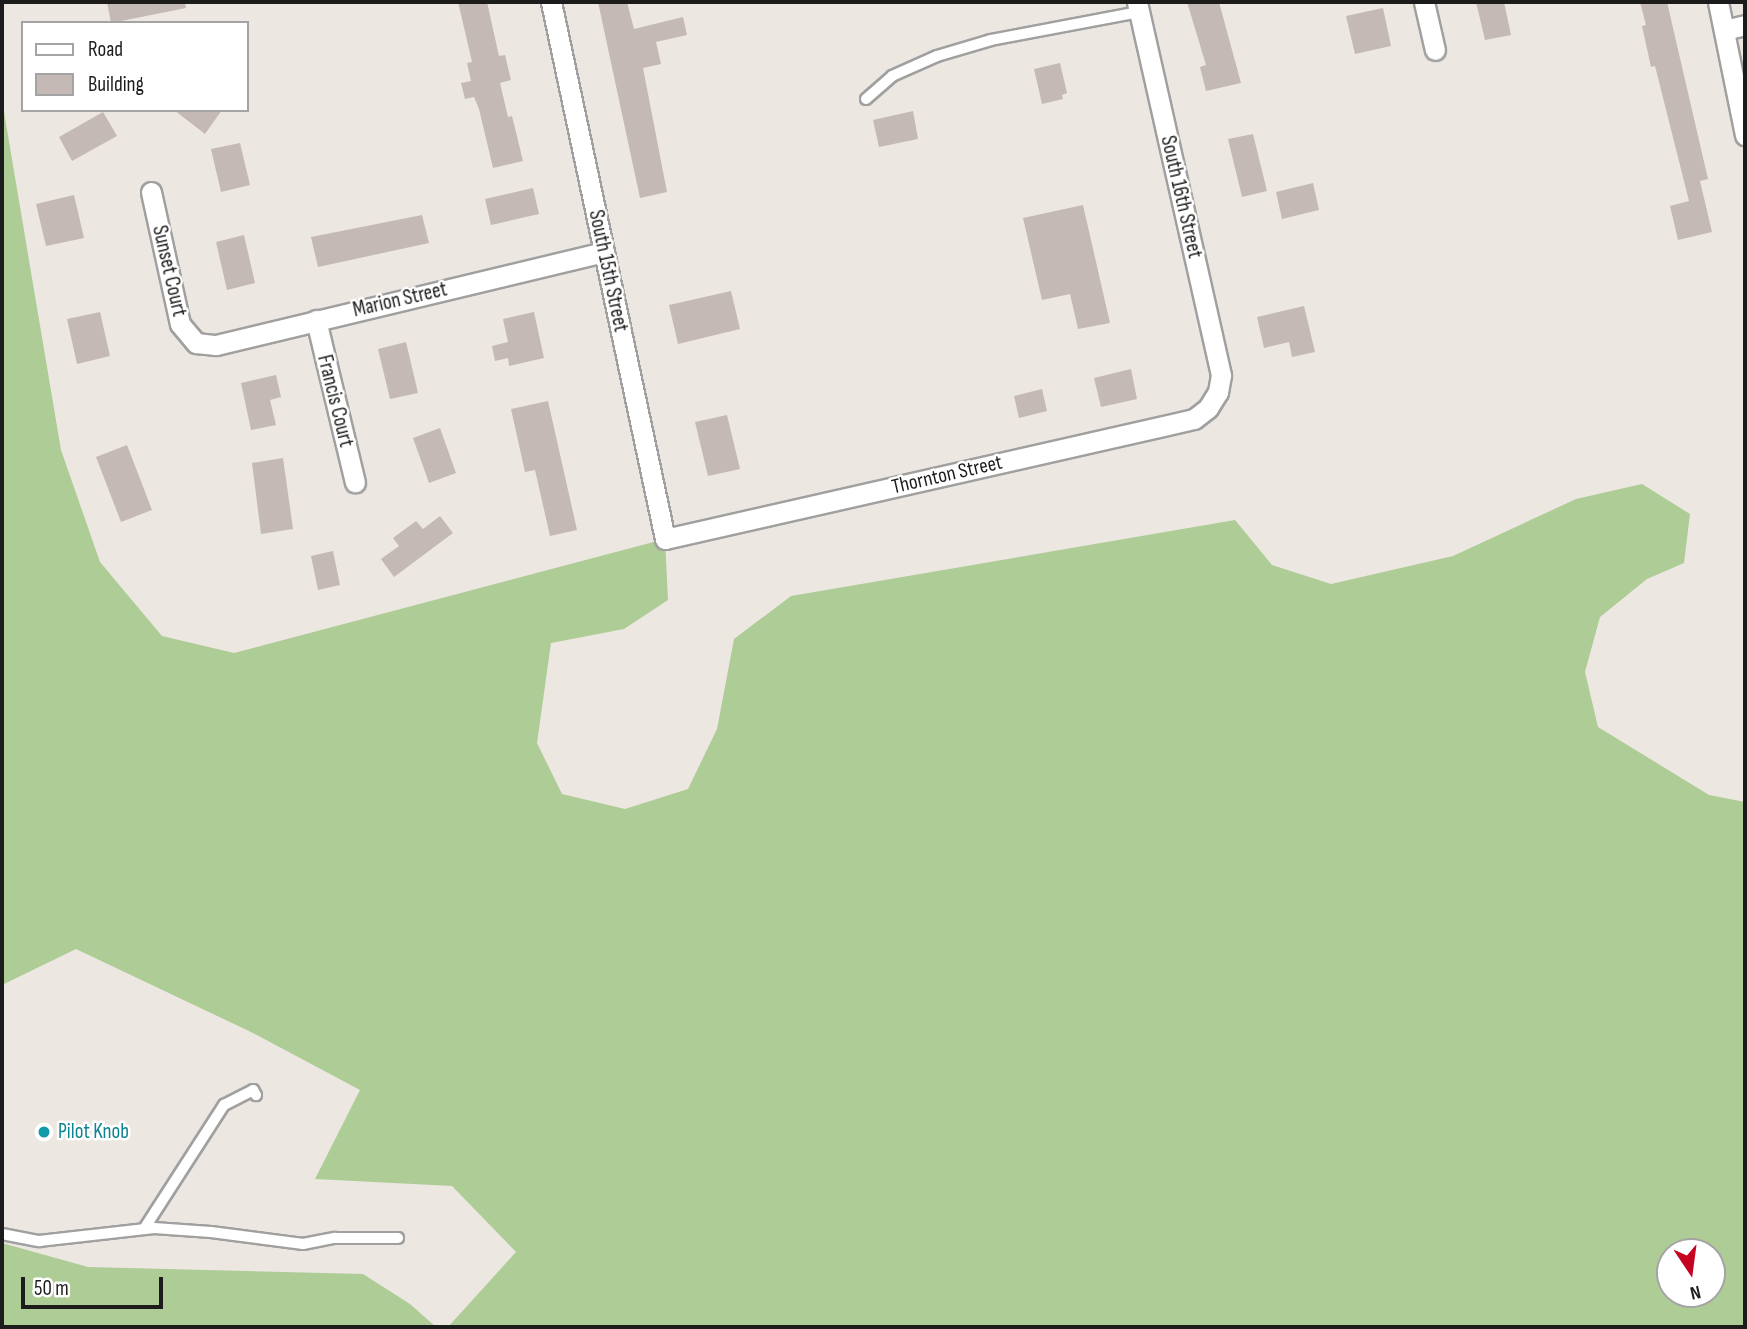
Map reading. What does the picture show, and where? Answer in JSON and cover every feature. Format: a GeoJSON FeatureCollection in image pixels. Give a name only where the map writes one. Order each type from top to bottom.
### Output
{"type":"FeatureCollection","features":[{"type":"Feature","properties":{"kind":"street","name":"South 15th Street"},"geometry":{"type":"LineString","coordinates":[[551,2],[665,539]]}},
{"type":"Feature","properties":{"kind":"street"},"geometry":{"type":"LineString","coordinates":[[1424,2],[1434,50]]}},
{"type":"Feature","properties":{"kind":"street"},"geometry":{"type":"LineString","coordinates":[[1718,2],[1745,135]]}},
{"type":"Feature","properties":{"kind":"street","name":"South 16th Street"},"geometry":{"type":"LineString","coordinates":[[1138,7],[1221,375],[1218,392]]}},
{"type":"Feature","properties":{"kind":"street"},"geometry":{"type":"LineString","coordinates":[[1724,30],[1745,25]]}},
{"type":"Feature","properties":{"kind":"street","name":"Sunset Court"},"geometry":{"type":"LineString","coordinates":[[151,192],[180,324],[196,343]]}},
{"type":"Feature","properties":{"kind":"street","name":"Marion Street"},"geometry":{"type":"LineString","coordinates":[[196,343],[216,345],[604,252]]}},
{"type":"Feature","properties":{"kind":"street","name":"Francis Court"},"geometry":{"type":"LineString","coordinates":[[316,320],[355,482]]}},
{"type":"Feature","properties":{"kind":"street","name":"Thornton Street"},"geometry":{"type":"LineString","coordinates":[[665,539],[1194,419],[1208,408],[1218,392]]}},
{"type":"Feature","properties":{"kind":"lane"},"geometry":{"type":"LineString","coordinates":[[866,99],[892,76],[937,56],[991,40],[1138,7]]}},
{"type":"Feature","properties":{"kind":"lane"},"geometry":{"type":"LineString","coordinates":[[144,1229],[224,1105],[253,1090],[256,1095]]}},
{"type":"Feature","properties":{"kind":"lane"},"geometry":{"type":"LineString","coordinates":[[2,1234],[39,1241],[144,1229],[211,1232],[303,1244],[335,1238],[398,1238]]}},
{"type":"Feature","properties":{"kind":"green space"},"geometry":{"type":"Polygon","coordinates":[[[2,100],[61,450],[100,562],[162,636],[234,653],[665,539],[668,600],[624,629],[551,643],[537,743],[562,794],[625,809],[688,789],[717,729],[734,639],[791,596],[1235,520],[1272,565],[1331,584],[1453,556],[1576,499],[1642,484],[1690,514],[1684,563],[1647,579],[1600,617],[1585,672],[1598,727],[1709,795],[1745,802],[1745,1327],[448,1327],[516,1252],[452,1186],[315,1179],[360,1090],[251,1032],[76,949],[2,985],[2,100]]]}},
{"type":"Feature","properties":{"kind":"green space"},"geometry":{"type":"Polygon","coordinates":[[[2,1243],[88,1267],[363,1274],[410,1304],[436,1327],[2,1327],[2,1243]]]}},
{"type":"Feature","properties":{"kind":"building"},"geometry":{"type":"Polygon","coordinates":[[[107,2],[185,2],[186,8],[111,21],[107,2]]]}},
{"type":"Feature","properties":{"kind":"building"},"geometry":{"type":"Polygon","coordinates":[[[458,2],[487,2],[499,56],[505,55],[511,80],[500,83],[508,117],[512,116],[523,161],[493,168],[479,109],[474,97],[465,99],[461,83],[471,81],[467,63],[472,62],[458,2]]]}},
{"type":"Feature","properties":{"kind":"building"},"geometry":{"type":"Polygon","coordinates":[[[598,2],[627,2],[634,29],[683,17],[687,35],[656,42],[661,64],[643,68],[667,192],[640,198],[598,2]]]}},
{"type":"Feature","properties":{"kind":"building"},"geometry":{"type":"Polygon","coordinates":[[[1187,2],[1219,2],[1241,83],[1206,91],[1200,67],[1206,65],[1187,2]]]}},
{"type":"Feature","properties":{"kind":"building"},"geometry":{"type":"Polygon","coordinates":[[[1476,2],[1504,2],[1511,35],[1485,40],[1476,2]]]}},
{"type":"Feature","properties":{"kind":"building"},"geometry":{"type":"Polygon","coordinates":[[[1640,2],[1667,2],[1708,179],[1700,181],[1712,232],[1678,240],[1670,206],[1689,201],[1655,66],[1651,67],[1640,2]]]}},
{"type":"Feature","properties":{"kind":"building"},"geometry":{"type":"Polygon","coordinates":[[[1383,8],[1391,46],[1355,54],[1346,16],[1383,8]]]}},
{"type":"Feature","properties":{"kind":"building"},"geometry":{"type":"Polygon","coordinates":[[[1060,63],[1067,93],[1062,95],[1063,99],[1042,104],[1034,69],[1060,63]]]}},
{"type":"Feature","properties":{"kind":"building"},"geometry":{"type":"Polygon","coordinates":[[[913,111],[918,139],[879,147],[873,120],[913,111]]]}},
{"type":"Feature","properties":{"kind":"building"},"geometry":{"type":"Polygon","coordinates":[[[103,112],[117,136],[72,161],[59,137],[103,112]]]}},
{"type":"Feature","properties":{"kind":"building"},"geometry":{"type":"Polygon","coordinates":[[[177,112],[221,112],[205,134],[177,112]]]}},
{"type":"Feature","properties":{"kind":"building"},"geometry":{"type":"Polygon","coordinates":[[[1253,134],[1267,191],[1242,197],[1228,139],[1253,134]]]}},
{"type":"Feature","properties":{"kind":"building"},"geometry":{"type":"Polygon","coordinates":[[[240,143],[250,185],[221,192],[211,149],[240,143]]]}},
{"type":"Feature","properties":{"kind":"building"},"geometry":{"type":"Polygon","coordinates":[[[1313,183],[1319,210],[1282,219],[1276,192],[1313,183]]]}},
{"type":"Feature","properties":{"kind":"building"},"geometry":{"type":"Polygon","coordinates":[[[533,188],[539,214],[491,225],[485,199],[533,188]]]}},
{"type":"Feature","properties":{"kind":"building"},"geometry":{"type":"Polygon","coordinates":[[[74,195],[84,238],[46,246],[36,204],[74,195]]]}},
{"type":"Feature","properties":{"kind":"building"},"geometry":{"type":"Polygon","coordinates":[[[1083,205],[1110,323],[1078,329],[1070,294],[1042,300],[1023,218],[1083,205]]]}},
{"type":"Feature","properties":{"kind":"building"},"geometry":{"type":"Polygon","coordinates":[[[422,215],[429,243],[318,267],[311,237],[422,215]]]}},
{"type":"Feature","properties":{"kind":"building"},"geometry":{"type":"Polygon","coordinates":[[[244,235],[255,283],[227,290],[216,242],[244,235]]]}},
{"type":"Feature","properties":{"kind":"building"},"geometry":{"type":"Polygon","coordinates":[[[731,291],[740,329],[678,344],[669,305],[731,291]]]}},
{"type":"Feature","properties":{"kind":"building"},"geometry":{"type":"Polygon","coordinates":[[[1304,306],[1315,352],[1292,357],[1289,342],[1264,348],[1257,317],[1304,306]]]}},
{"type":"Feature","properties":{"kind":"building"},"geometry":{"type":"Polygon","coordinates":[[[100,312],[110,356],[77,364],[67,319],[100,312]]]}},
{"type":"Feature","properties":{"kind":"building"},"geometry":{"type":"Polygon","coordinates":[[[534,312],[544,358],[509,366],[508,358],[495,361],[492,346],[508,342],[503,319],[534,312]]]}},
{"type":"Feature","properties":{"kind":"building"},"geometry":{"type":"Polygon","coordinates":[[[406,342],[418,393],[390,399],[378,349],[406,342]]]}},
{"type":"Feature","properties":{"kind":"building"},"geometry":{"type":"Polygon","coordinates":[[[1131,369],[1137,399],[1101,407],[1094,378],[1131,369]]]}},
{"type":"Feature","properties":{"kind":"building"},"geometry":{"type":"Polygon","coordinates":[[[276,375],[281,397],[270,400],[276,425],[251,430],[241,383],[276,375]]]}},
{"type":"Feature","properties":{"kind":"building"},"geometry":{"type":"Polygon","coordinates":[[[1042,389],[1047,411],[1019,418],[1014,396],[1042,389]]]}},
{"type":"Feature","properties":{"kind":"building"},"geometry":{"type":"Polygon","coordinates":[[[548,401],[577,530],[550,536],[535,470],[525,472],[511,409],[548,401]]]}},
{"type":"Feature","properties":{"kind":"building"},"geometry":{"type":"Polygon","coordinates":[[[727,415],[740,469],[708,476],[695,422],[727,415]]]}},
{"type":"Feature","properties":{"kind":"building"},"geometry":{"type":"Polygon","coordinates":[[[440,428],[456,473],[429,483],[413,438],[440,428]]]}},
{"type":"Feature","properties":{"kind":"building"},"geometry":{"type":"Polygon","coordinates":[[[127,445],[152,510],[121,522],[96,457],[127,445]]]}},
{"type":"Feature","properties":{"kind":"building"},"geometry":{"type":"Polygon","coordinates":[[[283,458],[293,529],[261,534],[252,463],[283,458]]]}},
{"type":"Feature","properties":{"kind":"building"},"geometry":{"type":"Polygon","coordinates":[[[440,516],[453,533],[394,577],[381,559],[399,546],[393,538],[416,521],[423,529],[440,516]]]}},
{"type":"Feature","properties":{"kind":"building"},"geometry":{"type":"Polygon","coordinates":[[[333,551],[340,585],[318,590],[311,556],[333,551]]]}},
{"type":"Feature","properties":{"kind":"place","name":"Pilot Knob"},"geometry":{"type":"Point","coordinates":[44,1132]}}]}
